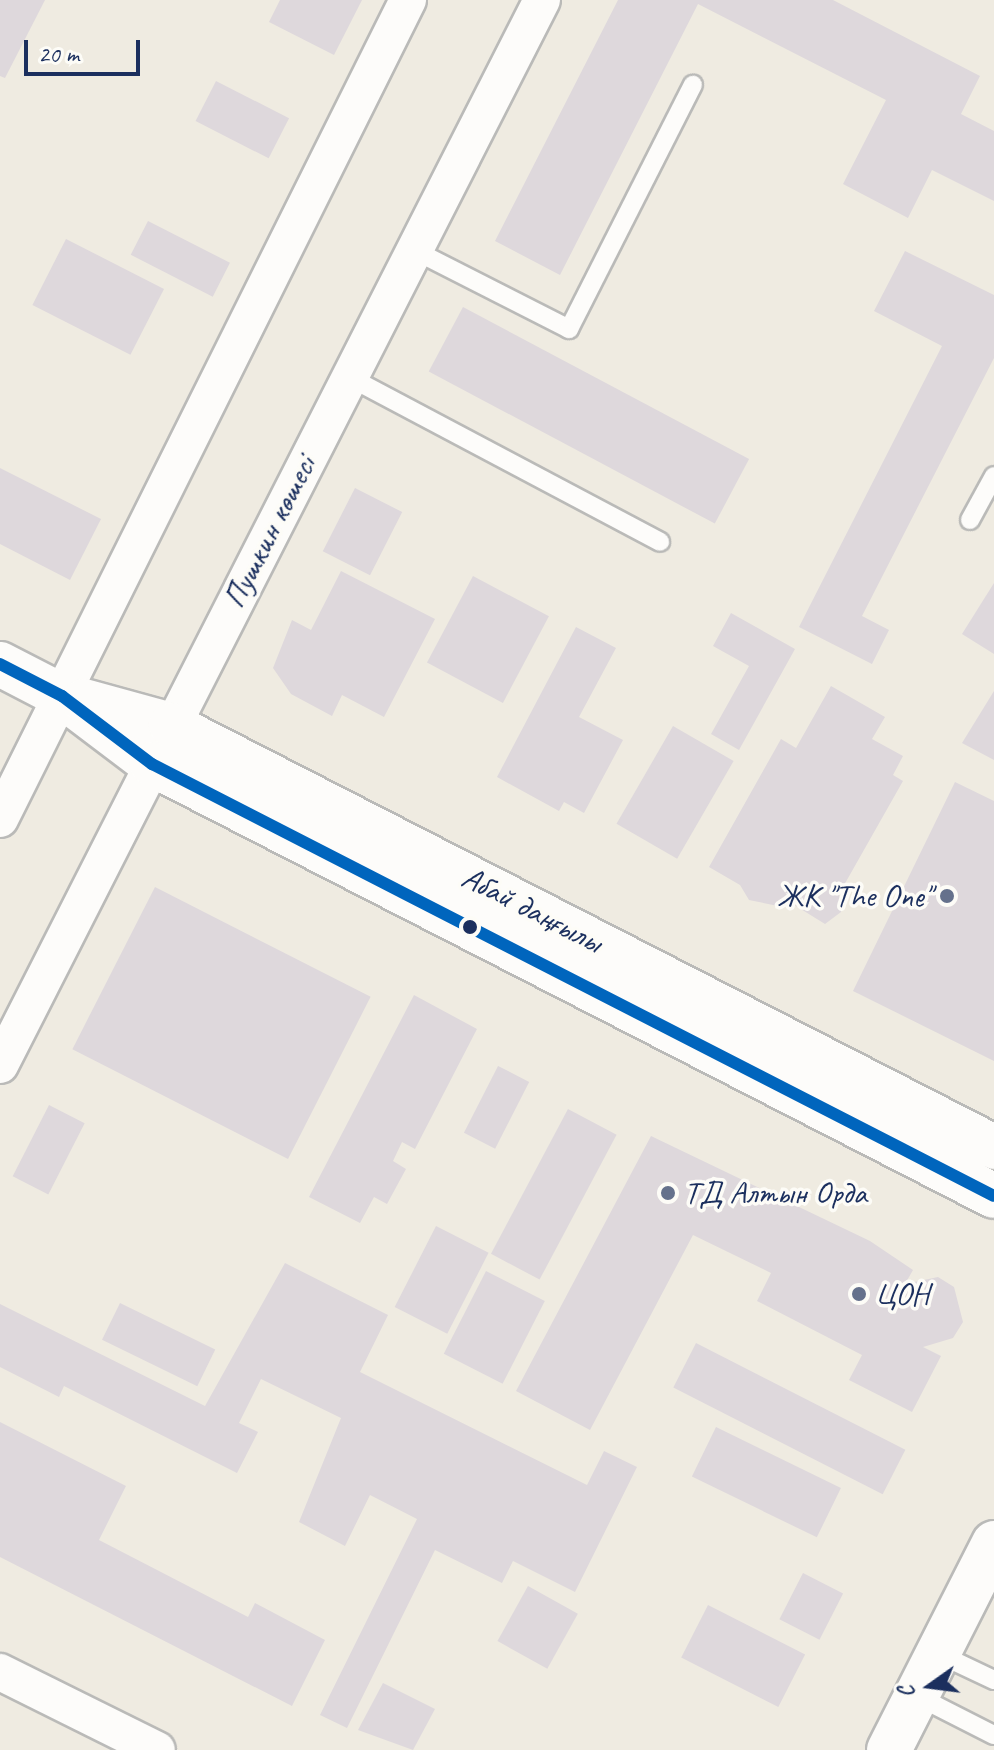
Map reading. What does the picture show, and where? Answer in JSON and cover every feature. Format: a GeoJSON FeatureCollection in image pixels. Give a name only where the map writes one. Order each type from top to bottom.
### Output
{"type":"FeatureCollection","features":[{"type":"Feature","properties":{"kind":"main road","name":"Абай даңғылы"},"geometry":{"type":"LineString","coordinates":[[0,664],[62,696],[152,764],[994,1196]]}},
{"type":"Feature","properties":{"kind":"main road","name":"Абай даңғылы"},"geometry":{"type":"LineString","coordinates":[[62,696],[171,725],[994,1147]]}},
{"type":"Feature","properties":{"kind":"main road"},"geometry":{"type":"LineString","coordinates":[[889,1750],[994,1543]]}},
{"type":"Feature","properties":{"kind":"street"},"geometry":{"type":"LineString","coordinates":[[0,819],[408,0]]}},
{"type":"Feature","properties":{"kind":"street","name":"Пушкин көшесі"},"geometry":{"type":"LineString","coordinates":[[0,1065],[540,1]]}},
{"type":"Feature","properties":{"kind":"street"},"geometry":{"type":"LineString","coordinates":[[0,1672],[157,1750]]}},
{"type":"Feature","properties":{"kind":"lane"},"geometry":{"type":"LineString","coordinates":[[414,250],[569,329],[693,85]]}},
{"type":"Feature","properties":{"kind":"lane"},"geometry":{"type":"LineString","coordinates":[[349,377],[660,542]]}},
{"type":"Feature","properties":{"kind":"lane"},"geometry":{"type":"LineString","coordinates":[[970,520],[994,476]]}},
{"type":"Feature","properties":{"kind":"lane"},"geometry":{"type":"LineString","coordinates":[[939,1654],[994,1680]]}},
{"type":"Feature","properties":{"kind":"lane"},"geometry":{"type":"LineString","coordinates":[[917,1696],[994,1735]]}},
{"type":"Feature","properties":{"kind":"building"},"geometry":{"type":"Polygon","coordinates":[[[0,0],[45,0],[5,78],[0,76],[0,0]]]}},
{"type":"Feature","properties":{"kind":"building"},"geometry":{"type":"Polygon","coordinates":[[[280,0],[362,0],[334,55],[269,22],[280,0]]]}},
{"type":"Feature","properties":{"kind":"building"},"geometry":{"type":"Polygon","coordinates":[[[618,0],[833,0],[980,76],[961,114],[994,131],[994,201],[932,170],[908,218],[843,184],[886,100],[698,4],[560,275],[495,241],[618,0]]]}},
{"type":"Feature","properties":{"kind":"building"},"geometry":{"type":"Polygon","coordinates":[[[216,81],[289,118],[269,158],[196,121],[216,81]]]}},
{"type":"Feature","properties":{"kind":"building"},"geometry":{"type":"Polygon","coordinates":[[[148,221],[230,263],[213,297],[131,255],[148,221]]]}},
{"type":"Feature","properties":{"kind":"building"},"geometry":{"type":"Polygon","coordinates":[[[66,239],[164,289],[130,355],[32,305],[66,239]]]}},
{"type":"Feature","properties":{"kind":"building"},"geometry":{"type":"Polygon","coordinates":[[[905,251],[994,295],[994,358],[862,616],[889,630],[872,664],[799,627],[942,346],[874,311],[905,251]]]}},
{"type":"Feature","properties":{"kind":"building"},"geometry":{"type":"Polygon","coordinates":[[[463,307],[749,459],[715,524],[429,371],[463,307]]]}},
{"type":"Feature","properties":{"kind":"building"},"geometry":{"type":"Polygon","coordinates":[[[0,468],[101,519],[70,580],[0,544],[0,468]]]}},
{"type":"Feature","properties":{"kind":"building"},"geometry":{"type":"Polygon","coordinates":[[[355,488],[402,512],[370,575],[323,551],[355,488]]]}},
{"type":"Feature","properties":{"kind":"building"},"geometry":{"type":"Polygon","coordinates":[[[341,571],[435,619],[384,717],[342,695],[332,716],[291,694],[273,668],[292,620],[311,630],[341,571]]]}},
{"type":"Feature","properties":{"kind":"building"},"geometry":{"type":"Polygon","coordinates":[[[473,576],[549,616],[503,703],[427,663],[473,576]]]}},
{"type":"Feature","properties":{"kind":"building"},"geometry":{"type":"Polygon","coordinates":[[[994,583],[994,654],[962,634],[994,583]]]}},
{"type":"Feature","properties":{"kind":"building"},"geometry":{"type":"Polygon","coordinates":[[[731,613],[795,649],[739,750],[711,734],[749,666],[713,646],[731,613]]]}},
{"type":"Feature","properties":{"kind":"building"},"geometry":{"type":"Polygon","coordinates":[[[576,627],[616,648],[579,717],[623,740],[584,813],[564,802],[559,811],[497,777],[576,627]]]}},
{"type":"Feature","properties":{"kind":"building"},"geometry":{"type":"Polygon","coordinates":[[[831,686],[885,717],[872,739],[903,756],[893,775],[903,781],[839,894],[841,912],[825,924],[783,898],[778,906],[749,900],[740,885],[709,867],[781,739],[796,748],[831,686]]]}},
{"type":"Feature","properties":{"kind":"building"},"geometry":{"type":"Polygon","coordinates":[[[994,691],[994,760],[962,743],[994,691]]]}},
{"type":"Feature","properties":{"kind":"building"},"geometry":{"type":"Polygon","coordinates":[[[673,726],[734,761],[677,859],[616,824],[673,726]]]}},
{"type":"Feature","properties":{"kind":"building","name":"ЖК \"The One\""},"geometry":{"type":"Polygon","coordinates":[[[955,782],[994,801],[994,1061],[853,991],[955,782]]]}},
{"type":"Feature","properties":{"kind":"building"},"geometry":{"type":"Polygon","coordinates":[[[155,887],[371,997],[288,1159],[72,1049],[155,887]]]}},
{"type":"Feature","properties":{"kind":"building"},"geometry":{"type":"Polygon","coordinates":[[[414,995],[477,1029],[415,1149],[402,1142],[393,1161],[406,1169],[387,1204],[374,1197],[360,1223],[309,1197],[414,995]]]}},
{"type":"Feature","properties":{"kind":"building"},"geometry":{"type":"Polygon","coordinates":[[[498,1066],[529,1082],[495,1149],[464,1133],[498,1066]]]}},
{"type":"Feature","properties":{"kind":"building"},"geometry":{"type":"Polygon","coordinates":[[[49,1105],[85,1123],[48,1194],[13,1176],[49,1105]]]}},
{"type":"Feature","properties":{"kind":"building"},"geometry":{"type":"Polygon","coordinates":[[[568,1109],[617,1135],[540,1280],[491,1254],[568,1109]]]}},
{"type":"Feature","properties":{"kind":"building"},"geometry":{"type":"Polygon","coordinates":[[[651,1136],[870,1241],[913,1270],[905,1284],[938,1277],[954,1287],[963,1322],[953,1338],[923,1347],[941,1356],[912,1412],[849,1380],[862,1355],[757,1301],[771,1273],[693,1235],[590,1430],[516,1391],[651,1136]]]}},
{"type":"Feature","properties":{"kind":"building"},"geometry":{"type":"Polygon","coordinates":[[[436,1226],[489,1253],[447,1334],[395,1307],[436,1226]]]}},
{"type":"Feature","properties":{"kind":"building"},"geometry":{"type":"Polygon","coordinates":[[[285,1263],[388,1315],[360,1372],[587,1485],[604,1451],[637,1467],[575,1592],[513,1561],[502,1583],[435,1550],[347,1728],[320,1715],[417,1519],[370,1495],[345,1546],[299,1522],[341,1418],[261,1379],[239,1423],[258,1432],[237,1473],[64,1386],[59,1397],[0,1367],[0,1304],[205,1406],[285,1263]]]}},
{"type":"Feature","properties":{"kind":"building"},"geometry":{"type":"Polygon","coordinates":[[[486,1271],[545,1301],[503,1384],[444,1354],[486,1271]]]}},
{"type":"Feature","properties":{"kind":"building"},"geometry":{"type":"Polygon","coordinates":[[[120,1303],[215,1349],[197,1386],[102,1340],[120,1303]]]}},
{"type":"Feature","properties":{"kind":"building"},"geometry":{"type":"Polygon","coordinates":[[[696,1343],[905,1450],[883,1494],[673,1388],[696,1343]]]}},
{"type":"Feature","properties":{"kind":"building"},"geometry":{"type":"Polygon","coordinates":[[[0,1422],[126,1486],[99,1540],[248,1617],[255,1603],[325,1640],[292,1706],[0,1557],[0,1422]]]}},
{"type":"Feature","properties":{"kind":"building"},"geometry":{"type":"Polygon","coordinates":[[[716,1427],[841,1488],[817,1537],[692,1476],[716,1427]]]}},
{"type":"Feature","properties":{"kind":"building"},"geometry":{"type":"Polygon","coordinates":[[[803,1573],[843,1593],[819,1640],[779,1619],[803,1573]]]}},
{"type":"Feature","properties":{"kind":"building"},"geometry":{"type":"Polygon","coordinates":[[[528,1586],[578,1614],[547,1669],[497,1641],[528,1586]]]}},
{"type":"Feature","properties":{"kind":"building"},"geometry":{"type":"Polygon","coordinates":[[[708,1605],[805,1654],[778,1707],[681,1658],[708,1605]]]}},
{"type":"Feature","properties":{"kind":"building"},"geometry":{"type":"Polygon","coordinates":[[[383,1683],[435,1709],[413,1750],[358,1730],[383,1683]]]}},
{"type":"Feature","properties":{"kind":"transit line"},"geometry":{"type":"LineString","coordinates":[[0,664],[62,696],[152,764],[994,1196]]}},
{"type":"Feature","properties":{"kind":"place","name":"ЖК \"The One\""},"geometry":{"type":"Point","coordinates":[947,896]}},
{"type":"Feature","properties":{"kind":"place","name":"ТД Алтын Орда"},"geometry":{"type":"Point","coordinates":[668,1193]}},
{"type":"Feature","properties":{"kind":"place","name":"ЦОН"},"geometry":{"type":"Point","coordinates":[859,1294]}}]}
